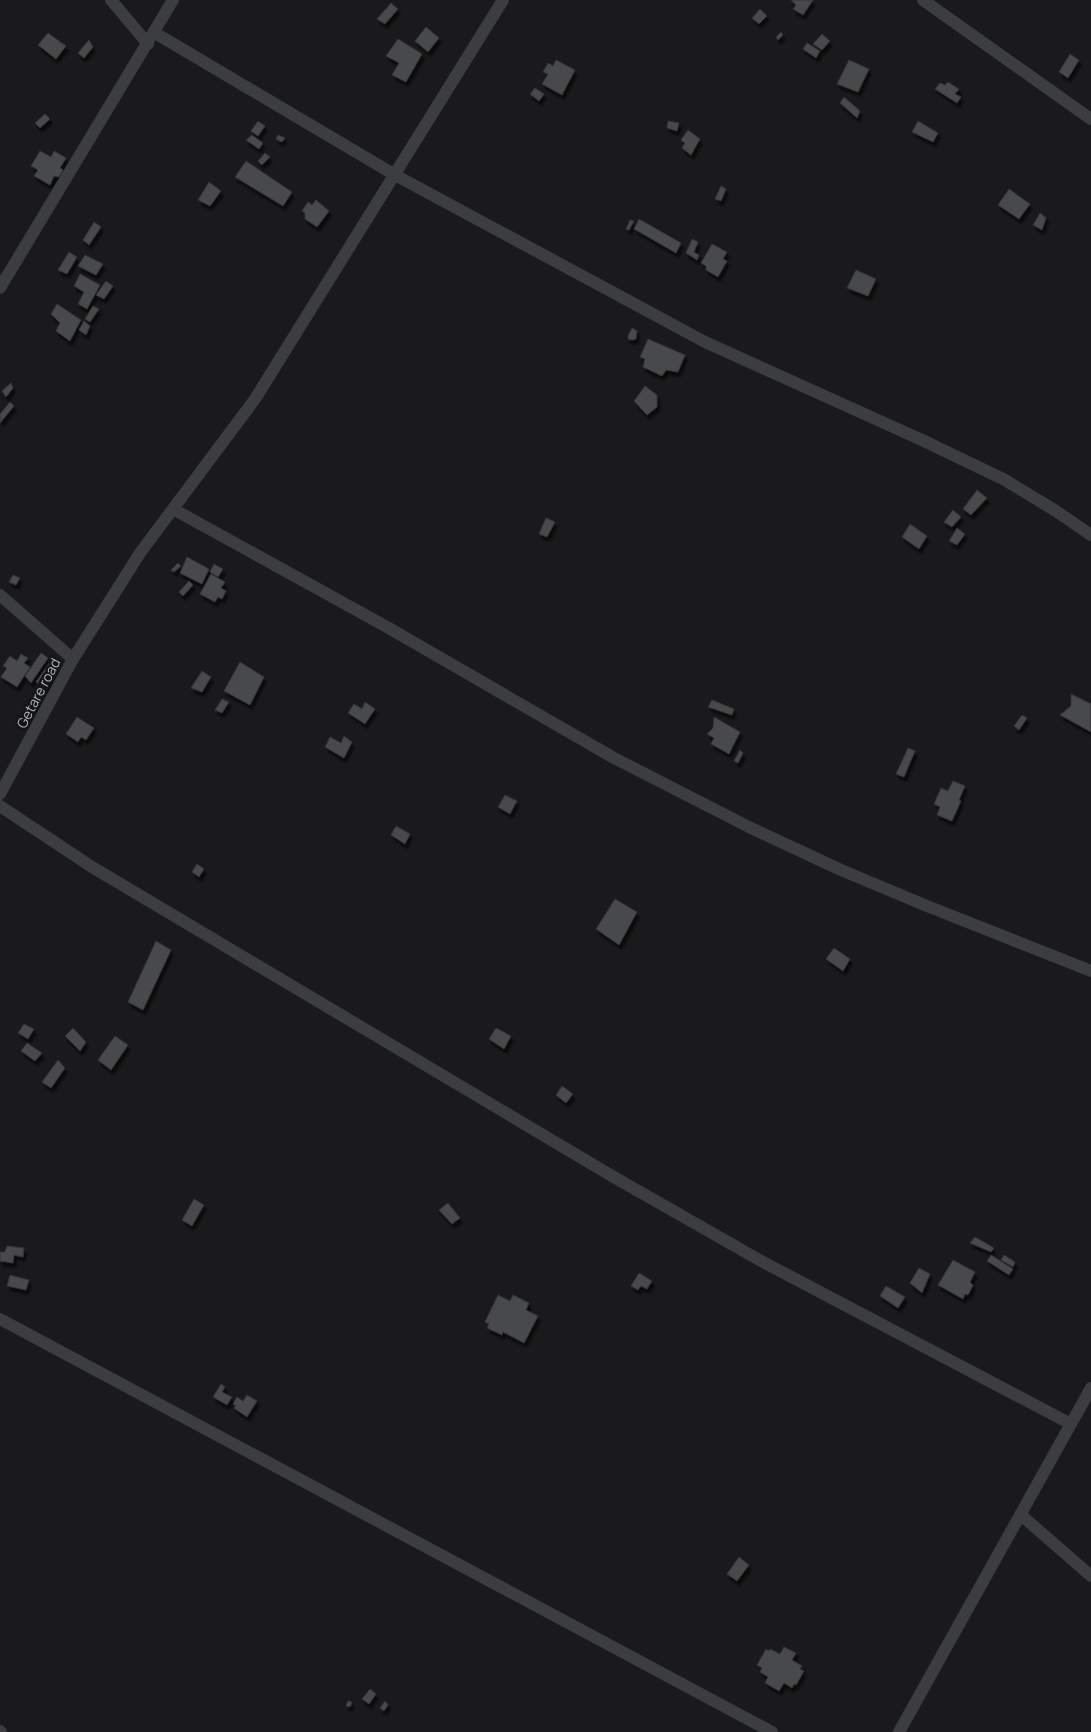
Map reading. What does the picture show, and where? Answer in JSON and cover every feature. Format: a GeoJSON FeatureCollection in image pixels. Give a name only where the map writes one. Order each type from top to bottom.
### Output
{"type":"FeatureCollection","features":[{"type":"Feature","properties":{"kind":"street"},"geometry":{"type":"LineString","coordinates":[[110,0],[152,38],[395,175],[705,342],[922,440],[1005,480],[1091,535]]}},
{"type":"Feature","properties":{"kind":"street"},"geometry":{"type":"LineString","coordinates":[[0,288],[174,0]]}},
{"type":"Feature","properties":{"kind":"street"},"geometry":{"type":"LineString","coordinates":[[0,794],[26,741],[73,659],[140,553],[255,399],[503,0]]}},
{"type":"Feature","properties":{"kind":"street"},"geometry":{"type":"LineString","coordinates":[[923,0],[1091,119]]}},
{"type":"Feature","properties":{"kind":"street"},"geometry":{"type":"LineString","coordinates":[[173,509],[387,627],[614,758],[741,823],[850,873],[1091,971]]}},
{"type":"Feature","properties":{"kind":"street"},"geometry":{"type":"LineString","coordinates":[[0,596],[73,659]]}},
{"type":"Feature","properties":{"kind":"street"},"geometry":{"type":"LineString","coordinates":[[0,806],[92,867],[612,1176],[764,1262],[1071,1424]]}},
{"type":"Feature","properties":{"kind":"street"},"geometry":{"type":"LineString","coordinates":[[0,1319],[772,1732]]}},
{"type":"Feature","properties":{"kind":"street"},"geometry":{"type":"LineString","coordinates":[[899,1732],[1091,1388]]}},
{"type":"Feature","properties":{"kind":"street"},"geometry":{"type":"LineString","coordinates":[[1021,1515],[1091,1576]]}},
{"type":"Feature","properties":{"kind":"building"},"geometry":{"type":"Polygon","coordinates":[[[791,0],[813,0],[803,15],[793,9],[796,5],[791,0]]]}},
{"type":"Feature","properties":{"kind":"building"},"geometry":{"type":"Polygon","coordinates":[[[391,3],[398,9],[385,24],[377,19],[391,3]]]}},
{"type":"Feature","properties":{"kind":"building"},"geometry":{"type":"Polygon","coordinates":[[[760,9],[767,16],[759,24],[752,18],[760,9]]]}},
{"type":"Feature","properties":{"kind":"building"},"geometry":{"type":"Polygon","coordinates":[[[426,27],[439,38],[428,52],[415,41],[426,27]]]}},
{"type":"Feature","properties":{"kind":"building"},"geometry":{"type":"Polygon","coordinates":[[[781,32],[783,35],[778,40],[776,37],[781,32]]]}},
{"type":"Feature","properties":{"kind":"building"},"geometry":{"type":"Polygon","coordinates":[[[48,33],[66,46],[56,59],[38,45],[48,33]]]}},
{"type":"Feature","properties":{"kind":"building"},"geometry":{"type":"Polygon","coordinates":[[[822,34],[830,41],[822,50],[813,44],[822,34]]]}},
{"type":"Feature","properties":{"kind":"building"},"geometry":{"type":"Polygon","coordinates":[[[398,39],[422,54],[406,82],[392,75],[399,63],[386,56],[398,39]]]}},
{"type":"Feature","properties":{"kind":"building"},"geometry":{"type":"Polygon","coordinates":[[[89,40],[93,47],[84,58],[78,53],[89,40]]]}},
{"type":"Feature","properties":{"kind":"building"},"geometry":{"type":"Polygon","coordinates":[[[807,43],[820,51],[816,58],[803,49],[807,43]]]}},
{"type":"Feature","properties":{"kind":"building"},"geometry":{"type":"Polygon","coordinates":[[[1070,54],[1079,60],[1068,78],[1059,72],[1070,54]]]}},
{"type":"Feature","properties":{"kind":"building"},"geometry":{"type":"Polygon","coordinates":[[[556,60],[575,70],[562,95],[542,84],[548,74],[543,72],[548,63],[553,66],[556,60]]]}},
{"type":"Feature","properties":{"kind":"building"},"geometry":{"type":"Polygon","coordinates":[[[849,60],[869,69],[858,92],[837,84],[849,60]]]}},
{"type":"Feature","properties":{"kind":"building"},"geometry":{"type":"Polygon","coordinates":[[[948,82],[959,89],[955,94],[961,97],[957,103],[935,89],[940,83],[945,85],[948,82]]]}},
{"type":"Feature","properties":{"kind":"building"},"geometry":{"type":"Polygon","coordinates":[[[535,88],[544,94],[539,101],[530,94],[535,88]]]}},
{"type":"Feature","properties":{"kind":"building"},"geometry":{"type":"Polygon","coordinates":[[[844,97],[860,111],[857,118],[840,103],[844,97]]]}},
{"type":"Feature","properties":{"kind":"building"},"geometry":{"type":"Polygon","coordinates":[[[45,114],[50,119],[40,128],[35,123],[45,114]]]}},
{"type":"Feature","properties":{"kind":"building"},"geometry":{"type":"Polygon","coordinates":[[[258,121],[265,126],[258,136],[251,131],[258,121]]]}},
{"type":"Feature","properties":{"kind":"building"},"geometry":{"type":"Polygon","coordinates":[[[668,121],[679,123],[677,131],[667,128],[668,121]]]}},
{"type":"Feature","properties":{"kind":"building"},"geometry":{"type":"Polygon","coordinates":[[[918,121],[938,133],[933,142],[912,132],[918,121]]]}},
{"type":"Feature","properties":{"kind":"building"},"geometry":{"type":"Polygon","coordinates":[[[688,130],[700,139],[691,155],[682,148],[685,143],[681,140],[688,130]]]}},
{"type":"Feature","properties":{"kind":"building"},"geometry":{"type":"Polygon","coordinates":[[[252,135],[263,143],[259,149],[246,140],[252,135]]]}},
{"type":"Feature","properties":{"kind":"building"},"geometry":{"type":"Polygon","coordinates":[[[278,135],[285,138],[282,142],[276,139],[278,135]]]}},
{"type":"Feature","properties":{"kind":"building"},"geometry":{"type":"Polygon","coordinates":[[[40,151],[51,157],[54,151],[66,158],[60,168],[63,170],[59,177],[54,176],[50,185],[34,176],[38,170],[31,166],[40,151]]]}},
{"type":"Feature","properties":{"kind":"building"},"geometry":{"type":"Polygon","coordinates":[[[265,153],[270,157],[262,165],[258,161],[265,153]]]}},
{"type":"Feature","properties":{"kind":"building"},"geometry":{"type":"Polygon","coordinates":[[[246,161],[292,192],[283,206],[235,177],[246,161]]]}},
{"type":"Feature","properties":{"kind":"building"},"geometry":{"type":"Polygon","coordinates":[[[209,182],[221,191],[210,206],[198,200],[209,182]]]}},
{"type":"Feature","properties":{"kind":"building"},"geometry":{"type":"Polygon","coordinates":[[[721,186],[726,189],[721,201],[715,199],[721,186]]]}},
{"type":"Feature","properties":{"kind":"building"},"geometry":{"type":"Polygon","coordinates":[[[1009,189],[1030,204],[1019,219],[998,205],[1009,189]]]}},
{"type":"Feature","properties":{"kind":"building"},"geometry":{"type":"Polygon","coordinates":[[[316,200],[329,211],[317,227],[305,219],[305,213],[302,211],[308,202],[312,205],[316,200]]]}},
{"type":"Feature","properties":{"kind":"building"},"geometry":{"type":"Polygon","coordinates":[[[1040,213],[1046,218],[1042,230],[1033,225],[1040,213]]]}},
{"type":"Feature","properties":{"kind":"building"},"geometry":{"type":"Polygon","coordinates":[[[639,219],[681,243],[676,253],[634,229],[639,219]]]}},
{"type":"Feature","properties":{"kind":"building"},"geometry":{"type":"Polygon","coordinates":[[[630,220],[634,221],[629,230],[626,229],[630,220]]]}},
{"type":"Feature","properties":{"kind":"building"},"geometry":{"type":"Polygon","coordinates":[[[94,222],[101,227],[89,245],[83,240],[94,222]]]}},
{"type":"Feature","properties":{"kind":"building"},"geometry":{"type":"Polygon","coordinates":[[[692,239],[698,242],[694,252],[699,255],[697,260],[686,253],[692,239]]]}},
{"type":"Feature","properties":{"kind":"building"},"geometry":{"type":"Polygon","coordinates":[[[712,244],[727,252],[723,259],[727,261],[718,277],[706,270],[706,266],[701,263],[712,244]]]}},
{"type":"Feature","properties":{"kind":"building"},"geometry":{"type":"Polygon","coordinates":[[[69,252],[77,257],[67,274],[58,270],[69,252]]]}},
{"type":"Feature","properties":{"kind":"building"},"geometry":{"type":"Polygon","coordinates":[[[85,255],[103,264],[96,275],[78,266],[85,255]]]}},
{"type":"Feature","properties":{"kind":"building"},"geometry":{"type":"Polygon","coordinates":[[[856,270],[876,279],[868,296],[847,288],[856,270]]]}},
{"type":"Feature","properties":{"kind":"building"},"geometry":{"type":"Polygon","coordinates":[[[80,274],[100,285],[87,309],[78,304],[84,292],[74,286],[80,274]]]}},
{"type":"Feature","properties":{"kind":"building"},"geometry":{"type":"Polygon","coordinates":[[[106,281],[113,286],[104,299],[96,295],[106,281]]]}},
{"type":"Feature","properties":{"kind":"building"},"geometry":{"type":"Polygon","coordinates":[[[57,304],[81,320],[70,341],[56,331],[60,323],[51,314],[57,304]]]}},
{"type":"Feature","properties":{"kind":"building"},"geometry":{"type":"Polygon","coordinates":[[[93,306],[99,309],[90,322],[85,319],[93,306]]]}},
{"type":"Feature","properties":{"kind":"building"},"geometry":{"type":"Polygon","coordinates":[[[84,321],[90,326],[86,335],[79,330],[84,321]]]}},
{"type":"Feature","properties":{"kind":"building"},"geometry":{"type":"Polygon","coordinates":[[[632,328],[637,331],[636,339],[632,340],[628,339],[628,336],[632,328]]]}},
{"type":"Feature","properties":{"kind":"building"},"geometry":{"type":"Polygon","coordinates":[[[648,339],[685,355],[678,372],[666,370],[662,376],[643,367],[645,359],[640,357],[648,339]]]}},
{"type":"Feature","properties":{"kind":"building"},"geometry":{"type":"Polygon","coordinates":[[[11,383],[13,388],[6,397],[2,391],[11,383]]]}},
{"type":"Feature","properties":{"kind":"building"},"geometry":{"type":"Polygon","coordinates":[[[645,386],[657,395],[657,407],[647,415],[634,401],[645,386]]]}},
{"type":"Feature","properties":{"kind":"building"},"geometry":{"type":"Polygon","coordinates":[[[10,402],[14,406],[0,423],[0,414],[10,402]]]}},
{"type":"Feature","properties":{"kind":"building"},"geometry":{"type":"Polygon","coordinates":[[[977,490],[987,498],[971,515],[963,509],[977,490]]]}},
{"type":"Feature","properties":{"kind":"building"},"geometry":{"type":"Polygon","coordinates":[[[953,510],[961,517],[952,527],[944,522],[953,510]]]}},
{"type":"Feature","properties":{"kind":"building"},"geometry":{"type":"Polygon","coordinates":[[[546,518],[555,522],[547,537],[539,534],[546,518]]]}},
{"type":"Feature","properties":{"kind":"building"},"geometry":{"type":"Polygon","coordinates":[[[910,524],[927,536],[919,549],[902,537],[910,524]]]}},
{"type":"Feature","properties":{"kind":"building"},"geometry":{"type":"Polygon","coordinates":[[[957,528],[965,534],[957,545],[949,541],[957,528]]]}},
{"type":"Feature","properties":{"kind":"building"},"geometry":{"type":"Polygon","coordinates":[[[187,557],[209,569],[202,584],[180,573],[187,557]]]}},
{"type":"Feature","properties":{"kind":"building"},"geometry":{"type":"Polygon","coordinates":[[[178,563],[181,566],[174,572],[171,570],[178,563]]]}},
{"type":"Feature","properties":{"kind":"building"},"geometry":{"type":"Polygon","coordinates":[[[214,564],[223,569],[218,577],[210,572],[214,564]]]}},
{"type":"Feature","properties":{"kind":"building"},"geometry":{"type":"Polygon","coordinates":[[[211,574],[225,582],[221,588],[226,591],[222,599],[218,597],[215,602],[200,594],[211,574]]]}},
{"type":"Feature","properties":{"kind":"building"},"geometry":{"type":"Polygon","coordinates":[[[13,575],[20,578],[16,585],[9,582],[13,575]]]}},
{"type":"Feature","properties":{"kind":"building"},"geometry":{"type":"Polygon","coordinates":[[[189,581],[193,585],[183,596],[179,592],[189,581]]]}},
{"type":"Feature","properties":{"kind":"building"},"geometry":{"type":"Polygon","coordinates":[[[41,653],[48,658],[31,683],[25,676],[41,653]]]}},
{"type":"Feature","properties":{"kind":"building"},"geometry":{"type":"Polygon","coordinates":[[[21,654],[28,658],[24,663],[30,667],[17,687],[1,677],[7,668],[3,666],[10,656],[17,661],[21,654]]]}},
{"type":"Feature","properties":{"kind":"building"},"geometry":{"type":"Polygon","coordinates":[[[52,659],[61,666],[46,689],[36,682],[52,659]]]}},
{"type":"Feature","properties":{"kind":"building"},"geometry":{"type":"Polygon","coordinates":[[[240,662],[264,677],[250,705],[224,691],[240,662]]]}},
{"type":"Feature","properties":{"kind":"building"},"geometry":{"type":"Polygon","coordinates":[[[202,671],[211,677],[202,692],[191,688],[202,671]]]}},
{"type":"Feature","properties":{"kind":"building"},"geometry":{"type":"Polygon","coordinates":[[[1071,694],[1091,704],[1091,732],[1060,715],[1071,706],[1071,694]]]}},
{"type":"Feature","properties":{"kind":"building"},"geometry":{"type":"Polygon","coordinates":[[[222,699],[229,702],[222,713],[215,710],[222,699]]]}},
{"type":"Feature","properties":{"kind":"building"},"geometry":{"type":"Polygon","coordinates":[[[712,700],[734,709],[732,715],[708,707],[712,700]]]}},
{"type":"Feature","properties":{"kind":"building"},"geometry":{"type":"Polygon","coordinates":[[[365,702],[375,709],[365,724],[348,713],[354,704],[362,709],[365,702]]]}},
{"type":"Feature","properties":{"kind":"building"},"geometry":{"type":"Polygon","coordinates":[[[1022,715],[1027,718],[1019,730],[1014,726],[1022,715]]]}},
{"type":"Feature","properties":{"kind":"building"},"geometry":{"type":"Polygon","coordinates":[[[77,717],[94,728],[86,740],[81,737],[78,742],[66,734],[77,717]]]}},
{"type":"Feature","properties":{"kind":"building"},"geometry":{"type":"Polygon","coordinates":[[[714,717],[740,732],[729,754],[711,744],[714,738],[707,734],[713,728],[714,717]]]}},
{"type":"Feature","properties":{"kind":"building"},"geometry":{"type":"Polygon","coordinates":[[[344,736],[352,742],[344,758],[325,747],[330,737],[341,743],[344,736]]]}},
{"type":"Feature","properties":{"kind":"building"},"geometry":{"type":"Polygon","coordinates":[[[908,748],[915,751],[904,777],[896,774],[908,748]]]}},
{"type":"Feature","properties":{"kind":"building"},"geometry":{"type":"Polygon","coordinates":[[[740,750],[743,753],[738,763],[734,761],[740,750]]]}},
{"type":"Feature","properties":{"kind":"building"},"geometry":{"type":"Polygon","coordinates":[[[953,781],[965,786],[952,821],[937,815],[940,807],[934,804],[941,788],[948,791],[953,781]]]}},
{"type":"Feature","properties":{"kind":"building"},"geometry":{"type":"Polygon","coordinates":[[[505,795],[517,801],[510,814],[498,807],[505,795]]]}},
{"type":"Feature","properties":{"kind":"building"},"geometry":{"type":"Polygon","coordinates":[[[396,826],[410,834],[405,844],[391,835],[396,826]]]}},
{"type":"Feature","properties":{"kind":"building"},"geometry":{"type":"Polygon","coordinates":[[[197,864],[204,869],[199,877],[192,872],[197,864]]]}},
{"type":"Feature","properties":{"kind":"building"},"geometry":{"type":"Polygon","coordinates":[[[615,899],[637,912],[619,945],[596,929],[615,899]]]}},
{"type":"Feature","properties":{"kind":"building"},"geometry":{"type":"Polygon","coordinates":[[[156,941],[171,950],[143,1010],[128,1002],[156,941]]]}},
{"type":"Feature","properties":{"kind":"building"},"geometry":{"type":"Polygon","coordinates":[[[834,948],[850,959],[843,971],[826,959],[834,948]]]}},
{"type":"Feature","properties":{"kind":"building"},"geometry":{"type":"Polygon","coordinates":[[[24,1024],[34,1029],[28,1039],[18,1033],[24,1024]]]}},
{"type":"Feature","properties":{"kind":"building"},"geometry":{"type":"Polygon","coordinates":[[[73,1028],[86,1042],[80,1051],[65,1036],[73,1028]]]}},
{"type":"Feature","properties":{"kind":"building"},"geometry":{"type":"Polygon","coordinates":[[[496,1028],[511,1036],[504,1049],[489,1039],[496,1028]]]}},
{"type":"Feature","properties":{"kind":"building"},"geometry":{"type":"Polygon","coordinates":[[[115,1036],[128,1045],[111,1070],[98,1060],[115,1036]]]}},
{"type":"Feature","properties":{"kind":"building"},"geometry":{"type":"Polygon","coordinates":[[[27,1043],[42,1053],[35,1061],[21,1051],[27,1043]]]}},
{"type":"Feature","properties":{"kind":"building"},"geometry":{"type":"Polygon","coordinates":[[[58,1060],[65,1068],[51,1088],[42,1082],[58,1060]]]}},
{"type":"Feature","properties":{"kind":"building"},"geometry":{"type":"Polygon","coordinates":[[[562,1086],[573,1094],[566,1103],[556,1095],[562,1086]]]}},
{"type":"Feature","properties":{"kind":"building"},"geometry":{"type":"Polygon","coordinates":[[[194,1199],[204,1205],[192,1226],[182,1220],[194,1199]]]}},
{"type":"Feature","properties":{"kind":"building"},"geometry":{"type":"Polygon","coordinates":[[[448,1203],[460,1218],[452,1224],[439,1210],[448,1203]]]}},
{"type":"Feature","properties":{"kind":"building"},"geometry":{"type":"Polygon","coordinates":[[[975,1237],[994,1248],[991,1252],[970,1243],[975,1237]]]}},
{"type":"Feature","properties":{"kind":"building"},"geometry":{"type":"Polygon","coordinates":[[[7,1246],[24,1248],[23,1257],[14,1255],[13,1263],[0,1261],[0,1252],[5,1252],[7,1246]]]}},
{"type":"Feature","properties":{"kind":"building"},"geometry":{"type":"Polygon","coordinates":[[[991,1255],[1013,1269],[1009,1275],[987,1261],[991,1255]]]}},
{"type":"Feature","properties":{"kind":"building"},"geometry":{"type":"Polygon","coordinates":[[[1004,1255],[1015,1262],[1013,1267],[1001,1260],[1004,1255]]]}},
{"type":"Feature","properties":{"kind":"building"},"geometry":{"type":"Polygon","coordinates":[[[953,1260],[975,1272],[970,1282],[973,1285],[968,1295],[965,1294],[963,1299],[938,1285],[953,1260]]]}},
{"type":"Feature","properties":{"kind":"building"},"geometry":{"type":"Polygon","coordinates":[[[919,1268],[930,1274],[922,1293],[910,1283],[919,1268]]]}},
{"type":"Feature","properties":{"kind":"building"},"geometry":{"type":"Polygon","coordinates":[[[639,1273],[652,1281],[647,1289],[641,1286],[638,1290],[631,1286],[639,1273]]]}},
{"type":"Feature","properties":{"kind":"building"},"geometry":{"type":"Polygon","coordinates":[[[10,1275],[29,1280],[26,1290],[7,1286],[10,1275]]]}},
{"type":"Feature","properties":{"kind":"building"},"geometry":{"type":"Polygon","coordinates":[[[886,1286],[905,1297],[898,1308],[880,1296],[886,1286]]]}},
{"type":"Feature","properties":{"kind":"building"},"geometry":{"type":"Polygon","coordinates":[[[498,1295],[510,1301],[513,1295],[529,1303],[526,1310],[538,1316],[524,1343],[503,1332],[502,1335],[487,1328],[489,1324],[485,1322],[498,1295]]]}},
{"type":"Feature","properties":{"kind":"building"},"geometry":{"type":"Polygon","coordinates":[[[221,1384],[225,1387],[222,1392],[232,1397],[227,1405],[213,1397],[221,1384]]]}},
{"type":"Feature","properties":{"kind":"building"},"geometry":{"type":"Polygon","coordinates":[[[247,1395],[257,1401],[247,1417],[234,1408],[236,1406],[233,1404],[237,1397],[243,1401],[247,1395]]]}},
{"type":"Feature","properties":{"kind":"building"},"geometry":{"type":"Polygon","coordinates":[[[739,1557],[749,1565],[737,1581],[727,1574],[739,1557]]]}},
{"type":"Feature","properties":{"kind":"building"},"geometry":{"type":"Polygon","coordinates":[[[784,1647],[796,1653],[792,1660],[802,1666],[800,1669],[804,1671],[796,1685],[794,1684],[792,1688],[784,1683],[779,1691],[765,1683],[768,1677],[760,1672],[762,1668],[757,1665],[766,1649],[780,1654],[784,1647]]]}},
{"type":"Feature","properties":{"kind":"building"},"geometry":{"type":"Polygon","coordinates":[[[370,1689],[376,1694],[369,1704],[362,1699],[370,1689]]]}},
{"type":"Feature","properties":{"kind":"building"},"geometry":{"type":"Polygon","coordinates":[[[348,1701],[352,1702],[350,1707],[346,1706],[348,1701]]]}},
{"type":"Feature","properties":{"kind":"building"},"geometry":{"type":"Polygon","coordinates":[[[385,1701],[388,1705],[384,1711],[380,1708],[385,1701]]]}}]}
